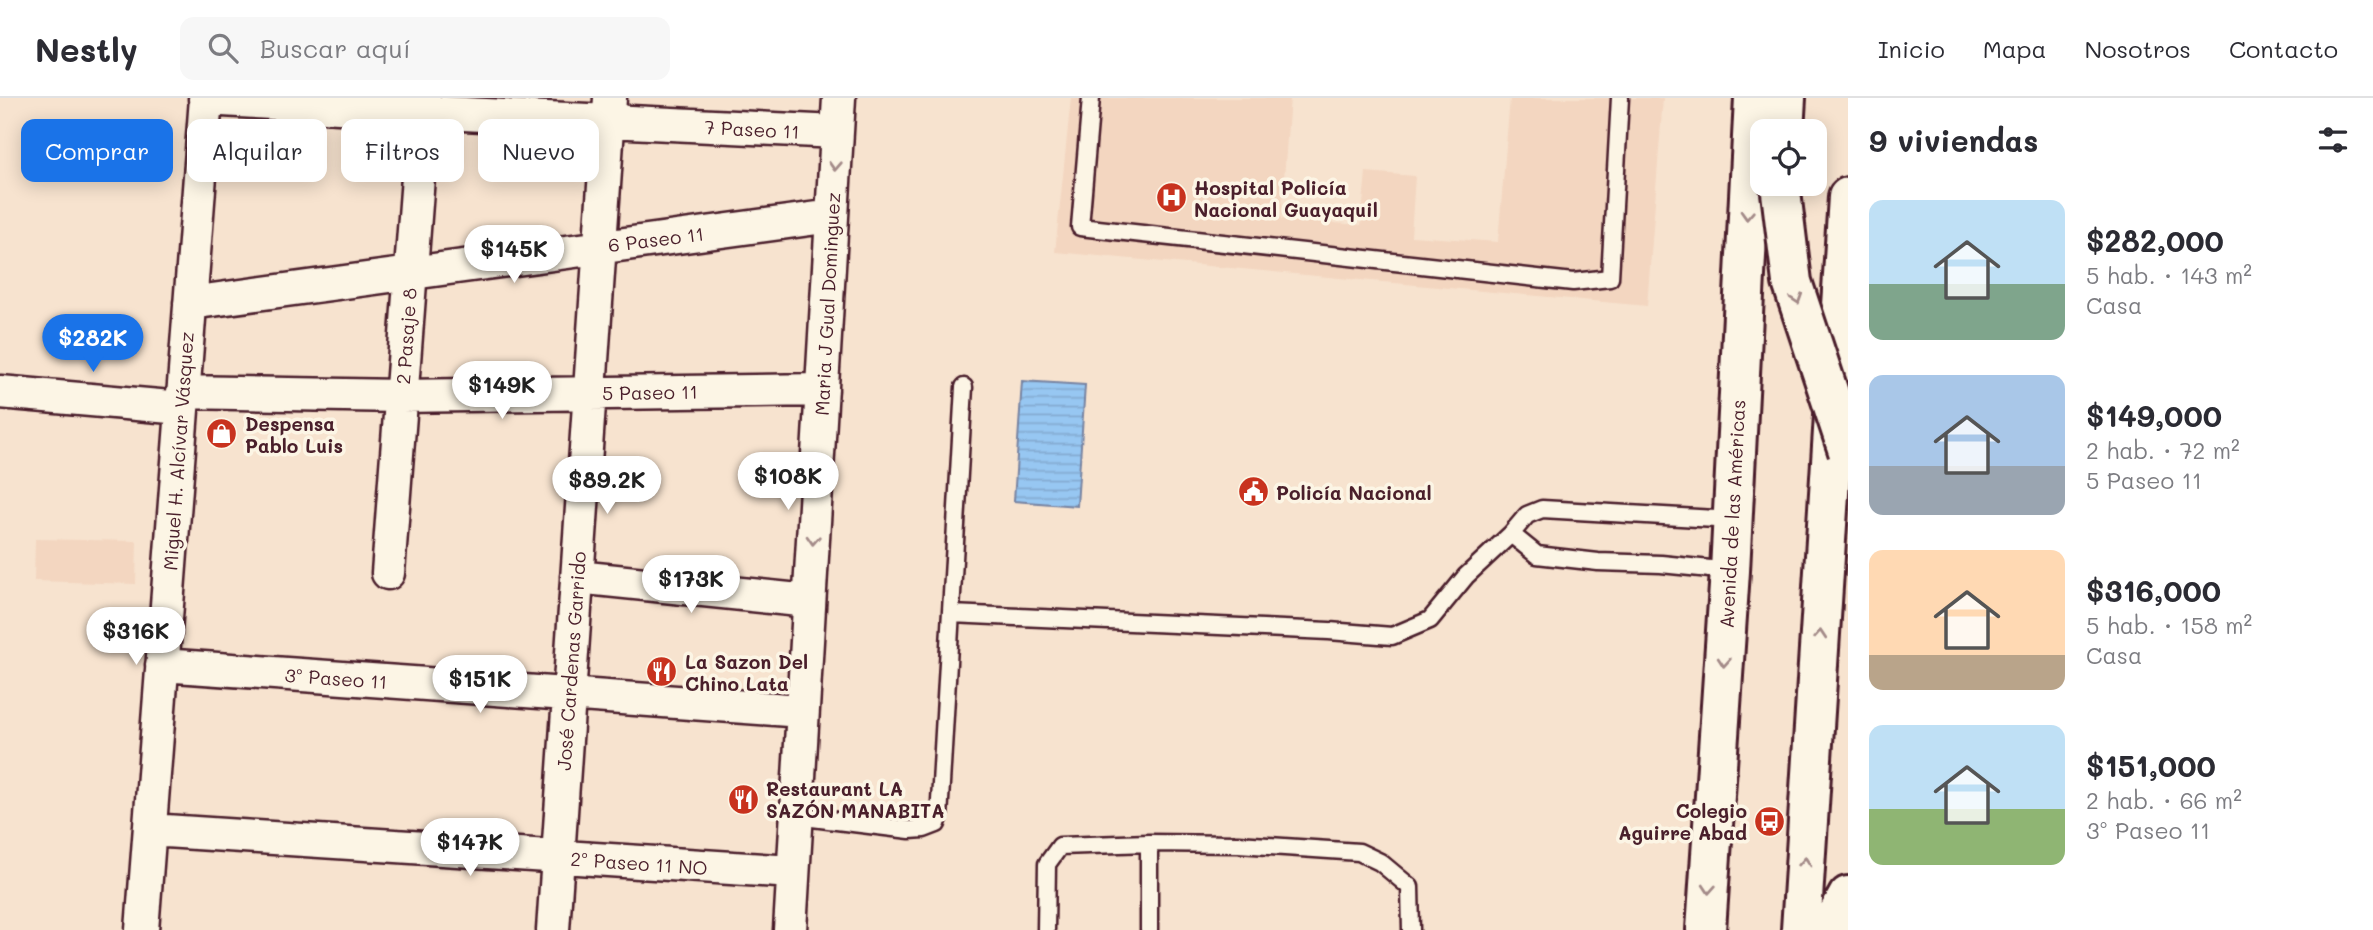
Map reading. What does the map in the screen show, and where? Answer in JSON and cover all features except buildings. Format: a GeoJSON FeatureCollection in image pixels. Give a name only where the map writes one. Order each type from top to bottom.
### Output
{"type":"FeatureCollection","features":[{"type":"Feature","properties":{"kind":"main road","name":"Avenida de las Américas"},"geometry":{"type":"LineString","coordinates":[[1706,930],[1733,520],[1754,98]]}},
{"type":"Feature","properties":{"kind":"main road"},"geometry":{"type":"LineString","coordinates":[[1785,119],[1786,98]]}},
{"type":"Feature","properties":{"kind":"main road"},"geometry":{"type":"LineString","coordinates":[[1781,196],[1791,282],[1848,451]]}},
{"type":"Feature","properties":{"kind":"main road"},"geometry":{"type":"LineString","coordinates":[[1801,930],[1848,213]]}},
{"type":"Feature","properties":{"kind":"main road"},"geometry":{"type":"LineString","coordinates":[[1829,930],[1848,896]]}},
{"type":"Feature","properties":{"kind":"street","name":"Maria J Gual Dominguez"},"geometry":{"type":"LineString","coordinates":[[790,930],[839,98]]}},
{"type":"Feature","properties":{"kind":"street","name":"7 Paseo 11"},"geometry":{"type":"LineString","coordinates":[[205,99],[609,110],[837,132]]}},
{"type":"Feature","properties":{"kind":"street","name":"Miguel H. Alcívar Vásquez"},"geometry":{"type":"LineString","coordinates":[[142,930],[205,99]]}},
{"type":"Feature","properties":{"kind":"street","name":"2 Pasaje 8"},"geometry":{"type":"LineString","coordinates":[[388,573],[423,105]]}},
{"type":"Feature","properties":{"kind":"street","name":"José Cardenas Garrido"},"geometry":{"type":"LineString","coordinates":[[553,930],[609,110]]}},
{"type":"Feature","properties":{"kind":"street","name":"6 Paseo 11"},"geometry":{"type":"LineString","coordinates":[[190,303],[832,216]]}},
{"type":"Feature","properties":{"kind":"street","name":"5 Paseo 11"},"geometry":{"type":"LineString","coordinates":[[0,392],[182,400],[822,390]]}},
{"type":"Feature","properties":{"kind":"street"},"geometry":{"type":"LineString","coordinates":[[577,577],[809,601]]}},
{"type":"Feature","properties":{"kind":"street","name":"3º Paseo 11"},"geometry":{"type":"LineString","coordinates":[[162,665],[802,711]]}},
{"type":"Feature","properties":{"kind":"street","name":"2º Paseo 11 NO"},"geometry":{"type":"LineString","coordinates":[[150,830],[793,872]]}},
{"type":"Feature","properties":{"kind":"lane"},"geometry":{"type":"LineString","coordinates":[[1091,98],[1080,226],[1573,282],[1610,278],[1620,98]]}},
{"type":"Feature","properties":{"kind":"lane"},"geometry":{"type":"LineString","coordinates":[[796,816],[910,830],[937,824],[964,387]]}},
{"type":"Feature","properties":{"kind":"lane"},"geometry":{"type":"LineString","coordinates":[[951,614],[1392,636],[1430,620],[1466,576],[1511,534],[1527,515],[1542,509],[1733,520]]}},
{"type":"Feature","properties":{"kind":"lane"},"geometry":{"type":"LineString","coordinates":[[1511,534],[1537,555],[1730,571]]}},
{"type":"Feature","properties":{"kind":"lane"},"geometry":{"type":"LineString","coordinates":[[1149,843],[1149,930]]}},
{"type":"Feature","properties":{"kind":"lane"},"geometry":{"type":"LineString","coordinates":[[1046,930],[1047,864],[1060,846],[1149,843],[1238,844],[1359,852],[1380,862],[1410,887],[1411,930]]}},
{"type":"Feature","properties":{"kind":"shaded area","name":"Hospital Policía Nacional Guayaquil"},"geometry":{"type":"Polygon","coordinates":[[[1071,98],[1290,98],[1281,219],[1361,225],[1366,172],[1415,176],[1411,236],[1498,242],[1510,98],[1663,98],[1647,306],[1055,252],[1071,98]]]}},
{"type":"Feature","properties":{"kind":"shaded area"},"geometry":{"type":"Polygon","coordinates":[[[35,539],[137,541],[136,584],[34,581],[35,539]]]}},
{"type":"Feature","properties":{"kind":"water"},"geometry":{"type":"Polygon","coordinates":[[[1022,381],[1085,385],[1077,506],[1014,501],[1022,381]]]}},
{"type":"Feature","properties":{"kind":"place","name":"Hospital Policía Nacional Guayaquil"},"geometry":{"type":"Point","coordinates":[1171,198]}},
{"type":"Feature","properties":{"kind":"place","name":"Despensa Pablo Luis"},"geometry":{"type":"Point","coordinates":[222,434]}},
{"type":"Feature","properties":{"kind":"place","name":"Policía Nacional"},"geometry":{"type":"Point","coordinates":[1253,492]}},
{"type":"Feature","properties":{"kind":"place","name":"La Sazon Del Chino Lata"},"geometry":{"type":"Point","coordinates":[662,672]}},
{"type":"Feature","properties":{"kind":"place","name":"Restaurant LA SAZÓN MANABITA"},"geometry":{"type":"Point","coordinates":[743,799]}},
{"type":"Feature","properties":{"kind":"place","name":"Colegio Aguirre Abad"},"geometry":{"type":"Point","coordinates":[1770,821]}}]}
